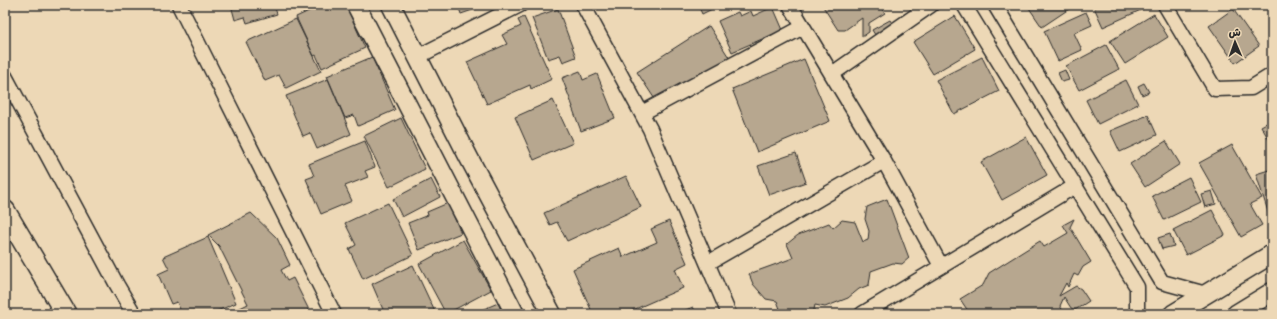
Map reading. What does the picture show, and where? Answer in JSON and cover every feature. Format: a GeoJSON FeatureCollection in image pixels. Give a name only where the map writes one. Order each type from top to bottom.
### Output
{"type":"FeatureCollection","features":[{"type":"Feature","properties":{"kind":"main road"},"geometry":{"type":"LineString","coordinates":[[5,211],[66,314]]}},
{"type":"Feature","properties":{"kind":"street"},"geometry":{"type":"LineString","coordinates":[[179,5],[334,314]]}},
{"type":"Feature","properties":{"kind":"street"},"geometry":{"type":"LineString","coordinates":[[356,5],[515,314]]}},
{"type":"Feature","properties":{"kind":"street"},"geometry":{"type":"LineString","coordinates":[[391,5],[552,314]]}},
{"type":"Feature","properties":{"kind":"street"},"geometry":{"type":"LineString","coordinates":[[417,56],[520,5]]}},
{"type":"Feature","properties":{"kind":"street"},"geometry":{"type":"LineString","coordinates":[[582,5],[650,129],[729,314]]}},
{"type":"Feature","properties":{"kind":"street"},"geometry":{"type":"LineString","coordinates":[[790,5],[884,161],[941,266]]}},
{"type":"Feature","properties":{"kind":"street"},"geometry":{"type":"LineString","coordinates":[[832,74],[931,5]]}},
{"type":"Feature","properties":{"kind":"street"},"geometry":{"type":"LineString","coordinates":[[964,5],[1137,287],[1137,314]]}},
{"type":"Feature","properties":{"kind":"street"},"geometry":{"type":"LineString","coordinates":[[995,5],[1162,282],[1206,294]]}},
{"type":"Feature","properties":{"kind":"street"},"geometry":{"type":"LineString","coordinates":[[1164,5],[1215,89],[1251,88],[1272,75]]}},
{"type":"Feature","properties":{"kind":"street"},"geometry":{"type":"LineString","coordinates":[[642,113],[803,27]]}},
{"type":"Feature","properties":{"kind":"street"},"geometry":{"type":"LineString","coordinates":[[5,76],[134,314]]}},
{"type":"Feature","properties":{"kind":"street"},"geometry":{"type":"LineString","coordinates":[[708,263],[884,161]]}},
{"type":"Feature","properties":{"kind":"street"},"geometry":{"type":"LineString","coordinates":[[862,314],[1075,186]]}},
{"type":"Feature","properties":{"kind":"street"},"geometry":{"type":"LineString","coordinates":[[1173,314],[1272,254]]}},
{"type":"Feature","properties":{"kind":"street"},"geometry":{"type":"LineString","coordinates":[[1236,314],[1272,292]]}},
{"type":"Feature","properties":{"kind":"building"},"geometry":{"type":"Polygon","coordinates":[[[231,5],[274,5],[277,14],[247,23],[245,17],[235,20],[231,5]]]}},
{"type":"Feature","properties":{"kind":"building"},"geometry":{"type":"Polygon","coordinates":[[[322,5],[346,5],[365,48],[322,68],[316,55],[314,56],[296,17],[322,5]]]}},
{"type":"Feature","properties":{"kind":"building"},"geometry":{"type":"Polygon","coordinates":[[[458,5],[487,5],[461,14],[458,5]]]}},
{"type":"Feature","properties":{"kind":"building"},"geometry":{"type":"Polygon","coordinates":[[[698,5],[720,5],[702,14],[698,5]]]}},
{"type":"Feature","properties":{"kind":"building"},"geometry":{"type":"Polygon","coordinates":[[[822,5],[880,5],[885,13],[869,23],[869,32],[862,37],[862,18],[845,30],[838,30],[822,5]]]}},
{"type":"Feature","properties":{"kind":"building"},"geometry":{"type":"Polygon","coordinates":[[[1027,5],[1075,5],[1042,27],[1027,5]]]}},
{"type":"Feature","properties":{"kind":"building"},"geometry":{"type":"Polygon","coordinates":[[[1093,5],[1141,5],[1143,9],[1103,27],[1093,5]]]}},
{"type":"Feature","properties":{"kind":"building"},"geometry":{"type":"Polygon","coordinates":[[[773,7],[783,30],[732,52],[718,21],[738,12],[740,16],[751,11],[753,16],[773,7]]]}},
{"type":"Feature","properties":{"kind":"building"},"geometry":{"type":"Polygon","coordinates":[[[558,9],[576,57],[563,62],[560,55],[548,59],[532,18],[558,9]]]}},
{"type":"Feature","properties":{"kind":"building"},"geometry":{"type":"Polygon","coordinates":[[[1233,9],[1259,46],[1235,63],[1209,26],[1233,9]]]}},
{"type":"Feature","properties":{"kind":"building"},"geometry":{"type":"Polygon","coordinates":[[[1086,12],[1092,25],[1074,33],[1082,50],[1058,61],[1044,31],[1086,12]]]}},
{"type":"Feature","properties":{"kind":"building"},"geometry":{"type":"Polygon","coordinates":[[[1154,14],[1168,37],[1125,64],[1110,41],[1154,14]]]}},
{"type":"Feature","properties":{"kind":"building"},"geometry":{"type":"Polygon","coordinates":[[[955,16],[975,49],[933,74],[913,42],[955,16]]]}},
{"type":"Feature","properties":{"kind":"building"},"geometry":{"type":"Polygon","coordinates":[[[524,17],[552,79],[531,89],[530,85],[487,104],[467,62],[507,44],[502,35],[521,26],[518,20],[524,17]]]}},
{"type":"Feature","properties":{"kind":"building"},"geometry":{"type":"Polygon","coordinates":[[[296,19],[321,71],[286,88],[279,75],[265,81],[246,42],[296,19]]]}},
{"type":"Feature","properties":{"kind":"building"},"geometry":{"type":"Polygon","coordinates":[[[890,20],[895,28],[877,38],[872,30],[890,20]]]}},
{"type":"Feature","properties":{"kind":"building"},"geometry":{"type":"Polygon","coordinates":[[[709,26],[730,59],[658,104],[637,72],[709,26]]]}},
{"type":"Feature","properties":{"kind":"building"},"geometry":{"type":"Polygon","coordinates":[[[1106,45],[1119,69],[1079,90],[1066,66],[1106,45]]]}},
{"type":"Feature","properties":{"kind":"building"},"geometry":{"type":"Polygon","coordinates":[[[372,57],[395,110],[358,126],[354,115],[345,118],[327,76],[372,57]]]}},
{"type":"Feature","properties":{"kind":"building"},"geometry":{"type":"Polygon","coordinates":[[[982,57],[999,91],[954,114],[936,80],[982,57]]]}},
{"type":"Feature","properties":{"kind":"building"},"geometry":{"type":"Polygon","coordinates":[[[804,59],[830,121],[757,152],[732,89],[804,59]]]}},
{"type":"Feature","properties":{"kind":"building"},"geometry":{"type":"Polygon","coordinates":[[[1065,70],[1069,80],[1062,82],[1058,73],[1065,70]]]}},
{"type":"Feature","properties":{"kind":"building"},"geometry":{"type":"Polygon","coordinates":[[[580,71],[583,80],[597,74],[615,118],[581,131],[562,78],[580,71]]]}},
{"type":"Feature","properties":{"kind":"building"},"geometry":{"type":"Polygon","coordinates":[[[328,79],[351,134],[317,149],[310,133],[303,136],[286,96],[328,79]]]}},
{"type":"Feature","properties":{"kind":"building"},"geometry":{"type":"Polygon","coordinates":[[[1126,80],[1138,104],[1098,124],[1086,100],[1126,80]]]}},
{"type":"Feature","properties":{"kind":"building"},"geometry":{"type":"Polygon","coordinates":[[[1144,83],[1149,92],[1142,95],[1138,86],[1144,83]]]}},
{"type":"Feature","properties":{"kind":"building"},"geometry":{"type":"Polygon","coordinates":[[[553,100],[573,143],[534,160],[515,117],[553,100]]]}},
{"type":"Feature","properties":{"kind":"building"},"geometry":{"type":"Polygon","coordinates":[[[1148,115],[1157,135],[1120,152],[1110,131],[1148,115]]]}},
{"type":"Feature","properties":{"kind":"building"},"geometry":{"type":"Polygon","coordinates":[[[401,118],[425,169],[389,187],[364,136],[401,118]]]}},
{"type":"Feature","properties":{"kind":"building"},"geometry":{"type":"Polygon","coordinates":[[[1272,120],[1272,145],[1261,126],[1272,120]]]}},
{"type":"Feature","properties":{"kind":"building"},"geometry":{"type":"Polygon","coordinates":[[[1026,137],[1047,175],[1002,200],[981,162],[1026,137]]]}},
{"type":"Feature","properties":{"kind":"building"},"geometry":{"type":"Polygon","coordinates":[[[365,141],[375,167],[365,171],[368,177],[345,186],[352,201],[321,214],[306,179],[314,176],[309,164],[365,141]]]}},
{"type":"Feature","properties":{"kind":"building"},"geometry":{"type":"Polygon","coordinates":[[[1166,141],[1180,164],[1145,187],[1130,164],[1166,141]]]}},
{"type":"Feature","properties":{"kind":"building"},"geometry":{"type":"Polygon","coordinates":[[[1232,145],[1262,198],[1250,204],[1262,225],[1241,237],[1199,163],[1232,145]]]}},
{"type":"Feature","properties":{"kind":"building"},"geometry":{"type":"Polygon","coordinates":[[[796,153],[806,182],[769,195],[758,166],[796,153]]]}},
{"type":"Feature","properties":{"kind":"building"},"geometry":{"type":"Polygon","coordinates":[[[1272,169],[1272,214],[1269,215],[1256,174],[1272,169]]]}},
{"type":"Feature","properties":{"kind":"building"},"geometry":{"type":"Polygon","coordinates":[[[626,176],[641,207],[567,241],[557,222],[550,225],[544,213],[626,176]]]}},
{"type":"Feature","properties":{"kind":"building"},"geometry":{"type":"Polygon","coordinates":[[[1189,177],[1201,202],[1164,220],[1152,196],[1189,177]]]}},
{"type":"Feature","properties":{"kind":"building"},"geometry":{"type":"Polygon","coordinates":[[[431,179],[440,197],[402,217],[393,199],[431,179]]]}},
{"type":"Feature","properties":{"kind":"building"},"geometry":{"type":"Polygon","coordinates":[[[1212,191],[1216,204],[1205,207],[1201,194],[1212,191]]]}},
{"type":"Feature","properties":{"kind":"building"},"geometry":{"type":"Polygon","coordinates":[[[887,199],[909,258],[902,264],[893,263],[871,271],[869,285],[859,289],[848,298],[825,307],[815,305],[813,314],[782,314],[777,301],[766,299],[753,284],[749,274],[793,258],[787,244],[798,235],[829,223],[833,228],[842,220],[855,222],[863,242],[868,240],[869,231],[865,219],[867,207],[887,199]]]}},
{"type":"Feature","properties":{"kind":"building"},"geometry":{"type":"Polygon","coordinates":[[[388,203],[413,255],[363,279],[349,249],[356,245],[345,223],[388,203]]]}},
{"type":"Feature","properties":{"kind":"building"},"geometry":{"type":"Polygon","coordinates":[[[448,203],[461,233],[419,250],[408,223],[428,215],[427,212],[448,203]]]}},
{"type":"Feature","properties":{"kind":"building"},"geometry":{"type":"Polygon","coordinates":[[[1212,210],[1225,235],[1186,255],[1173,230],[1212,210]]]}},
{"type":"Feature","properties":{"kind":"building"},"geometry":{"type":"Polygon","coordinates":[[[251,213],[277,238],[290,265],[281,270],[287,281],[293,278],[311,314],[228,314],[248,304],[219,246],[208,235],[251,213]]]}},
{"type":"Feature","properties":{"kind":"building"},"geometry":{"type":"Polygon","coordinates":[[[1074,219],[1070,227],[1091,262],[1083,267],[1078,276],[1074,274],[1068,287],[1066,283],[1059,296],[1076,286],[1081,289],[1089,301],[1075,310],[1071,308],[1064,297],[1060,306],[1065,314],[970,314],[960,299],[983,285],[989,273],[1040,241],[1044,247],[1068,233],[1063,225],[1074,219]]]}},
{"type":"Feature","properties":{"kind":"building"},"geometry":{"type":"Polygon","coordinates":[[[669,221],[687,263],[675,269],[683,288],[624,314],[593,314],[573,269],[619,248],[623,257],[657,242],[651,229],[669,221]]]}},
{"type":"Feature","properties":{"kind":"building"},"geometry":{"type":"Polygon","coordinates":[[[1170,234],[1174,246],[1162,249],[1158,238],[1170,234]]]}},
{"type":"Feature","properties":{"kind":"building"},"geometry":{"type":"Polygon","coordinates":[[[208,237],[236,303],[210,314],[182,314],[177,302],[171,304],[158,274],[169,269],[163,257],[208,237]]]}},
{"type":"Feature","properties":{"kind":"building"},"geometry":{"type":"Polygon","coordinates":[[[463,240],[491,290],[446,314],[419,264],[463,240]]]}},
{"type":"Feature","properties":{"kind":"building"},"geometry":{"type":"Polygon","coordinates":[[[413,265],[436,314],[385,314],[372,284],[413,265]]]}},
{"type":"Feature","properties":{"kind":"building"},"geometry":{"type":"Polygon","coordinates":[[[498,303],[503,314],[472,314],[498,303]]]}},
{"type":"Feature","properties":{"kind":"building"},"geometry":{"type":"Polygon","coordinates":[[[693,307],[697,314],[676,314],[693,307]]]}}]}
